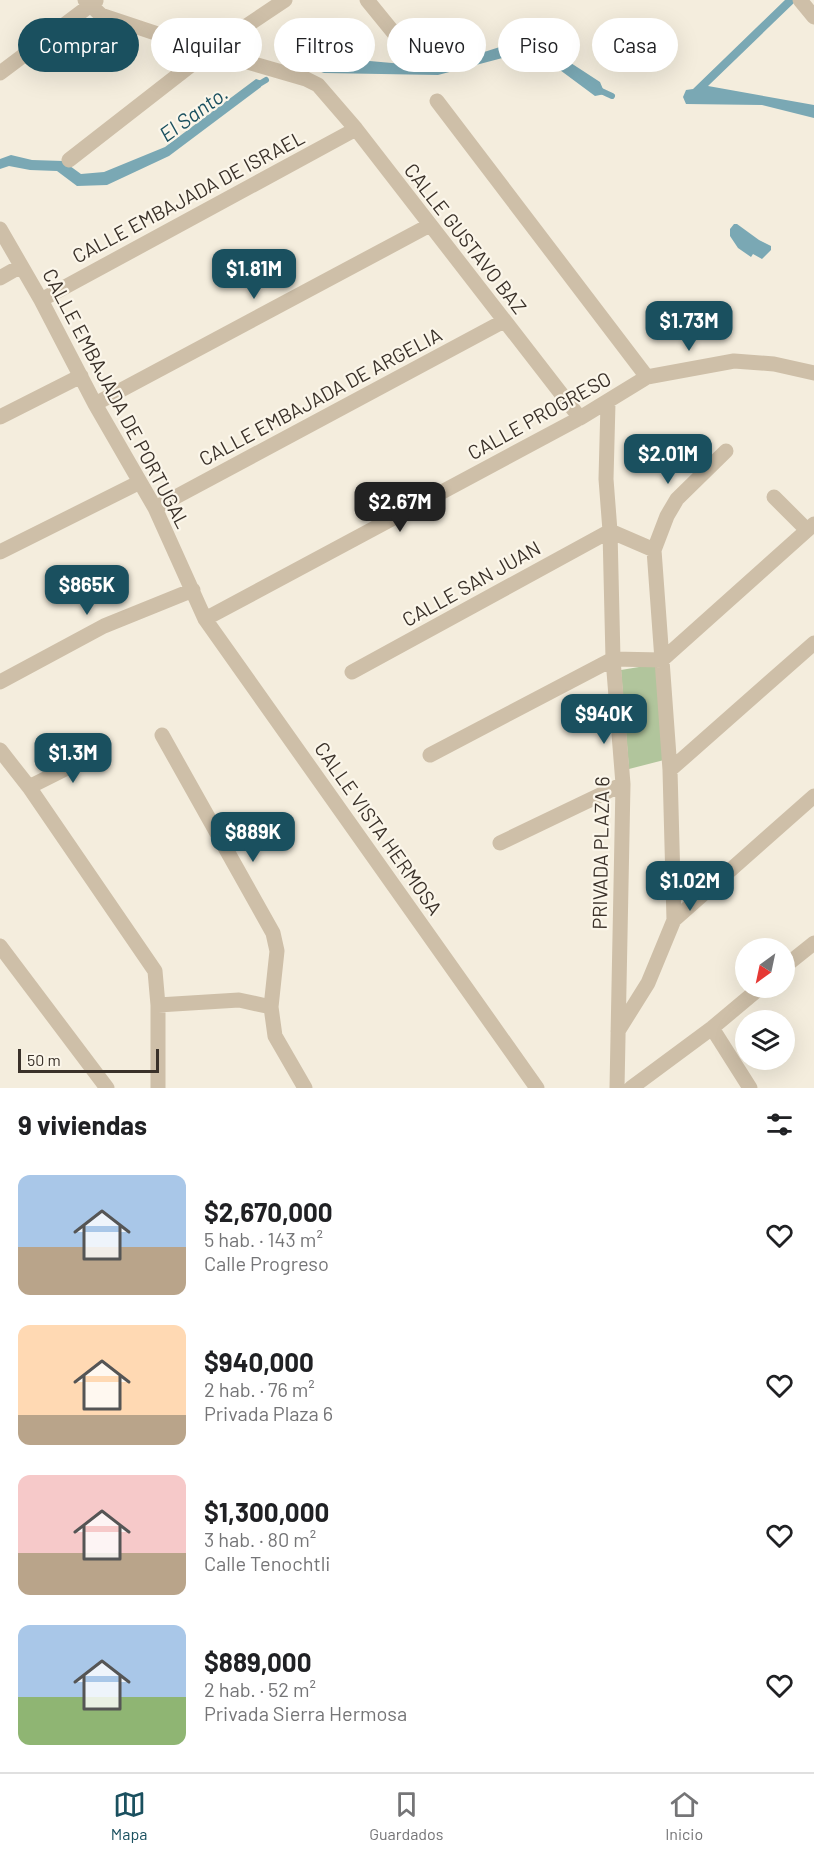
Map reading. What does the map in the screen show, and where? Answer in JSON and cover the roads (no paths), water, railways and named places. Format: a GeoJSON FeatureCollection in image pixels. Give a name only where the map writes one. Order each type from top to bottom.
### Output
{"type":"FeatureCollection","features":[{"type":"Feature","properties":{"kind":"street"},"geometry":{"type":"LineString","coordinates":[[258,18],[285,0]]}},
{"type":"Feature","properties":{"kind":"street"},"geometry":{"type":"LineString","coordinates":[[367,0],[387,25]]}},
{"type":"Feature","properties":{"kind":"street"},"geometry":{"type":"LineString","coordinates":[[0,74],[90,2],[100,15],[151,32]]}},
{"type":"Feature","properties":{"kind":"street","name":"CALLE GUSTAVO BAZ"},"geometry":{"type":"LineString","coordinates":[[262,66],[306,79],[318,85],[356,129],[580,418]]}},
{"type":"Feature","properties":{"kind":"street"},"geometry":{"type":"LineString","coordinates":[[69,160],[182,72]]}},
{"type":"Feature","properties":{"kind":"street"},"geometry":{"type":"LineString","coordinates":[[437,101],[647,377]]}},
{"type":"Feature","properties":{"kind":"street","name":"CALLE EMBAJADA DE ISRAEL"},"geometry":{"type":"LineString","coordinates":[[41,300],[356,129]]}},
{"type":"Feature","properties":{"kind":"street"},"geometry":{"type":"LineString","coordinates":[[95,404],[430,225]]}},
{"type":"Feature","properties":{"kind":"street","name":"CALLE EMBAJADA DE PORTUGAL"},"geometry":{"type":"LineString","coordinates":[[0,229],[41,300],[95,404],[156,508],[193,590]]}},
{"type":"Feature","properties":{"kind":"street"},"geometry":{"type":"LineString","coordinates":[[0,278],[21,266]]}},
{"type":"Feature","properties":{"kind":"street","name":"CALLE EMBAJADA DE ARGELIA"},"geometry":{"type":"LineString","coordinates":[[156,508],[504,321]]}},
{"type":"Feature","properties":{"kind":"street","name":"CALLE PROGRESO"},"geometry":{"type":"LineString","coordinates":[[205,619],[608,403],[647,377],[734,361],[774,364],[814,373]]}},
{"type":"Feature","properties":{"kind":"street"},"geometry":{"type":"LineString","coordinates":[[0,417],[81,376]]}},
{"type":"Feature","properties":{"kind":"street","name":"PRIVADA PLAZA 6"},"geometry":{"type":"LineString","coordinates":[[608,403],[606,479],[610,531],[613,659],[623,784],[617,1088]]}},
{"type":"Feature","properties":{"kind":"street"},"geometry":{"type":"LineString","coordinates":[[618,1031],[648,983],[674,920],[670,770],[654,550],[667,516],[677,499],[726,451]]}},
{"type":"Feature","properties":{"kind":"street"},"geometry":{"type":"LineString","coordinates":[[0,552],[140,482]]}},
{"type":"Feature","properties":{"kind":"street"},"geometry":{"type":"LineString","coordinates":[[430,755],[613,659],[662,660],[810,527],[774,497]]}},
{"type":"Feature","properties":{"kind":"street"},"geometry":{"type":"LineString","coordinates":[[610,531],[654,550]]}},
{"type":"Feature","properties":{"kind":"street","name":"CALLE SAN JUAN"},"geometry":{"type":"LineString","coordinates":[[352,672],[610,531]]}},
{"type":"Feature","properties":{"kind":"street"},"geometry":{"type":"LineString","coordinates":[[0,682],[104,626],[193,590]]}},
{"type":"Feature","properties":{"kind":"street","name":"CALLE VISTA HERMOSA"},"geometry":{"type":"LineString","coordinates":[[193,590],[205,619],[537,1088]]}},
{"type":"Feature","properties":{"kind":"street"},"geometry":{"type":"LineString","coordinates":[[670,770],[814,643]]}},
{"type":"Feature","properties":{"kind":"street"},"geometry":{"type":"LineString","coordinates":[[162,735],[273,933],[277,951],[271,1007],[275,1035],[305,1088]]}},
{"type":"Feature","properties":{"kind":"street"},"geometry":{"type":"LineString","coordinates":[[0,750],[29,787],[155,971],[158,1005],[158,1088]]}},
{"type":"Feature","properties":{"kind":"street"},"geometry":{"type":"LineString","coordinates":[[29,787],[103,750]]}},
{"type":"Feature","properties":{"kind":"street"},"geometry":{"type":"LineString","coordinates":[[500,843],[623,784]]}},
{"type":"Feature","properties":{"kind":"street"},"geometry":{"type":"LineString","coordinates":[[674,920],[814,796]]}},
{"type":"Feature","properties":{"kind":"street"},"geometry":{"type":"LineString","coordinates":[[795,959],[814,944]]}},
{"type":"Feature","properties":{"kind":"street"},"geometry":{"type":"LineString","coordinates":[[0,946],[107,1088]]}},
{"type":"Feature","properties":{"kind":"street"},"geometry":{"type":"LineString","coordinates":[[631,1088],[712,1028],[748,998]]}},
{"type":"Feature","properties":{"kind":"street"},"geometry":{"type":"LineString","coordinates":[[158,1005],[239,1000],[271,1007]]}},
{"type":"Feature","properties":{"kind":"street"},"geometry":{"type":"LineString","coordinates":[[712,1028],[750,1088]]}},
{"type":"Feature","properties":{"kind":"water"},"geometry":{"type":"Polygon","coordinates":[[[785,0],[797,0],[708,86],[814,105],[814,118],[762,105],[686,104],[683,97],[686,90],[693,89],[785,0]]]}},
{"type":"Feature","properties":{"kind":"water"},"geometry":{"type":"Polygon","coordinates":[[[498,48],[498,59],[486,62],[486,51],[498,48]]]}},
{"type":"Feature","properties":{"kind":"water"},"geometry":{"type":"Polygon","coordinates":[[[375,61],[387,63],[387,72],[449,72],[438,75],[321,72],[375,72],[375,61]]]}},
{"type":"Feature","properties":{"kind":"water"},"geometry":{"type":"Polygon","coordinates":[[[580,69],[600,82],[605,94],[595,96],[563,72],[580,72],[580,69]]]}},
{"type":"Feature","properties":{"kind":"water"},"geometry":{"type":"Polygon","coordinates":[[[256,79],[262,81],[261,87],[169,156],[107,185],[77,186],[57,171],[30,170],[9,166],[0,169],[0,159],[11,155],[32,160],[63,161],[81,174],[104,172],[165,147],[256,79]]]}},
{"type":"Feature","properties":{"kind":"water"},"geometry":{"type":"Polygon","coordinates":[[[734,224],[771,246],[771,250],[762,259],[753,254],[751,257],[738,248],[730,236],[730,229],[734,224]]]}},
{"type":"Feature","properties":{"kind":"waterway","name":"El Santo."},"geometry":{"type":"LineString","coordinates":[[256,86],[266,80]]}},
{"type":"Feature","properties":{"kind":"waterway","name":"El Santo."},"geometry":{"type":"LineString","coordinates":[[599,90],[612,96]]}}]}
